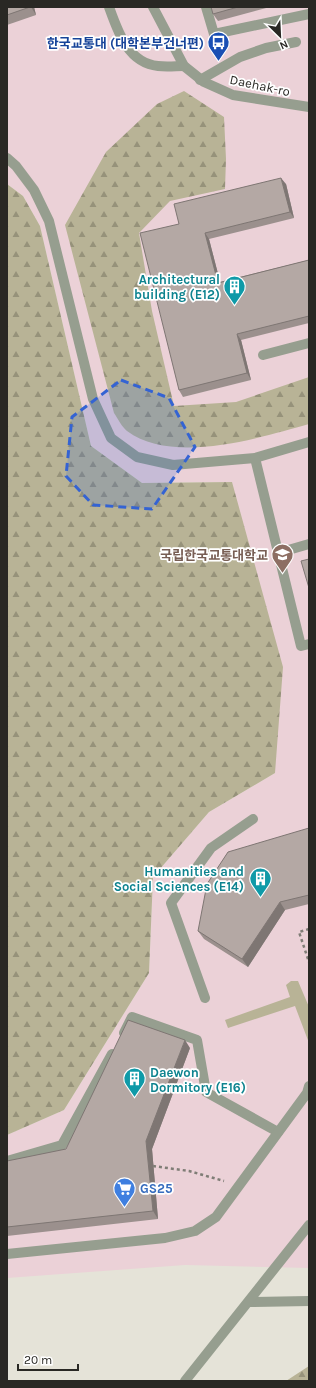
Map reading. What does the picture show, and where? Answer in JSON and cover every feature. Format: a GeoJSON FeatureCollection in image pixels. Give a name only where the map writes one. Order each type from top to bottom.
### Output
{"type":"FeatureCollection","features":[{"type":"Feature","properties":{"kind":"street"},"geometry":{"type":"LineString","coordinates":[[109,7],[126,46],[139,60],[158,66],[184,66]]}},
{"type":"Feature","properties":{"kind":"street","name":"Daehak-ro"},"geometry":{"type":"LineString","coordinates":[[153,7],[184,66],[200,80],[233,95],[309,107]]}},
{"type":"Feature","properties":{"kind":"street"},"geometry":{"type":"LineString","coordinates":[[206,7],[214,34],[309,14]]}},
{"type":"Feature","properties":{"kind":"street"},"geometry":{"type":"LineString","coordinates":[[200,80],[240,57],[266,48],[296,42]]}},
{"type":"Feature","properties":{"kind":"street"},"geometry":{"type":"LineString","coordinates":[[7,158],[16,166],[34,190],[49,221],[93,399],[111,438],[137,457],[173,465],[255,458],[309,442]]}},
{"type":"Feature","properties":{"kind":"street"},"geometry":{"type":"LineString","coordinates":[[263,355],[309,343]]}},
{"type":"Feature","properties":{"kind":"street"},"geometry":{"type":"LineString","coordinates":[[255,458],[301,646],[309,644]]}},
{"type":"Feature","properties":{"kind":"street"},"geometry":{"type":"LineString","coordinates":[[278,553],[309,544]]}},
{"type":"Feature","properties":{"kind":"street"},"geometry":{"type":"LineString","coordinates":[[205,998],[171,903],[211,848],[253,819]]}},
{"type":"Feature","properties":{"kind":"street"},"geometry":{"type":"LineString","coordinates":[[7,1161],[62,1145],[132,1017],[197,1040],[206,1092],[278,1132]]}},
{"type":"Feature","properties":{"kind":"street"},"geometry":{"type":"LineString","coordinates":[[7,1254],[165,1238],[195,1231],[216,1217],[307,1093],[309,1086]]}},
{"type":"Feature","properties":{"kind":"street"},"geometry":{"type":"LineString","coordinates":[[186,1381],[309,1225]]}},
{"type":"Feature","properties":{"kind":"street"},"geometry":{"type":"LineString","coordinates":[[249,1302],[309,1301]]}},
{"type":"Feature","properties":{"kind":"path"},"geometry":{"type":"LineString","coordinates":[[309,929],[299,932],[309,962]]}},
{"type":"Feature","properties":{"kind":"path"},"geometry":{"type":"LineString","coordinates":[[154,1166],[189,1171],[225,1182]]}},
{"type":"Feature","properties":{"kind":"highlighted area"},"geometry":{"type":"Polygon","coordinates":[[[121,380],[169,398],[195,447],[152,509],[93,505],[66,476],[72,417],[121,380]]]}},
{"type":"Feature","properties":{"kind":"shaded area","name":"국립한국교통대학교"},"geometry":{"type":"Polygon","coordinates":[[[7,7],[309,7],[309,1268],[185,1265],[7,1278],[7,1135],[64,1110],[149,973],[153,877],[209,812],[275,773],[232,482],[142,483],[91,446],[40,226],[23,196],[7,184],[7,7]]]}},
{"type":"Feature","properties":{"kind":"green space"},"geometry":{"type":"Polygon","coordinates":[[[184,91],[224,117],[226,159],[225,189],[170,201],[139,233],[152,311],[174,406],[236,402],[309,377],[309,424],[266,436],[216,446],[168,446],[146,441],[127,431],[122,425],[114,413],[65,225],[106,152],[157,104],[184,91]]]}},
{"type":"Feature","properties":{"kind":"green space"},"geometry":{"type":"Polygon","coordinates":[[[7,184],[23,196],[40,226],[91,446],[142,483],[232,482],[283,667],[275,773],[209,812],[153,877],[149,973],[64,1110],[7,1135],[7,184]]]}},
{"type":"Feature","properties":{"kind":"green space"},"geometry":{"type":"Polygon","coordinates":[[[291,981],[298,981],[309,1007],[309,1043],[295,1006],[228,1028],[225,1020],[290,997],[286,985],[291,981]]]}},
{"type":"Feature","properties":{"kind":"green space"},"geometry":{"type":"Polygon","coordinates":[[[309,1366],[309,1381],[286,1381],[309,1366]]]}},
{"type":"Feature","properties":{"kind":"building"},"geometry":{"type":"Polygon","coordinates":[[[7,7],[30,7],[7,15],[7,7]]]}},
{"type":"Feature","properties":{"kind":"building"},"geometry":{"type":"Polygon","coordinates":[[[211,7],[238,7],[213,14],[211,7]]]}},
{"type":"Feature","properties":{"kind":"building","name":"Architectural building (E12)"},"geometry":{"type":"Polygon","coordinates":[[[281,178],[290,212],[205,233],[218,283],[309,260],[309,316],[237,334],[247,373],[179,390],[140,233],[179,224],[174,204],[281,178]]]}},
{"type":"Feature","properties":{"kind":"building"},"geometry":{"type":"Polygon","coordinates":[[[309,559],[309,588],[301,561],[309,559]]]}},
{"type":"Feature","properties":{"kind":"building","name":"Humanities and Social Sciences (E14)"},"geometry":{"type":"Polygon","coordinates":[[[309,828],[309,895],[280,902],[242,959],[198,931],[207,884],[228,852],[309,828]]]}},
{"type":"Feature","properties":{"kind":"building","name":"Daewon Dormitory (E16)"},"geometry":{"type":"Polygon","coordinates":[[[128,1020],[185,1040],[146,1141],[153,1211],[7,1227],[7,1161],[66,1149],[128,1020]]]}},
{"type":"Feature","properties":{"kind":"place","name":"한국교통대 (대학본부건너편)"},"geometry":{"type":"Point","coordinates":[219,62]}},
{"type":"Feature","properties":{"kind":"place","name":"Architectural building (E12)"},"geometry":{"type":"Point","coordinates":[235,306]}},
{"type":"Feature","properties":{"kind":"place","name":"국립한국교통대학교"},"geometry":{"type":"Point","coordinates":[283,574]}},
{"type":"Feature","properties":{"kind":"place","name":"Humanities and Social Sciences (E14)"},"geometry":{"type":"Point","coordinates":[260,898]}},
{"type":"Feature","properties":{"kind":"place","name":"Daewon Dormitory (E16)"},"geometry":{"type":"Point","coordinates":[135,1098]}},
{"type":"Feature","properties":{"kind":"place","name":"GS25"},"geometry":{"type":"Point","coordinates":[124,1208]}}]}
